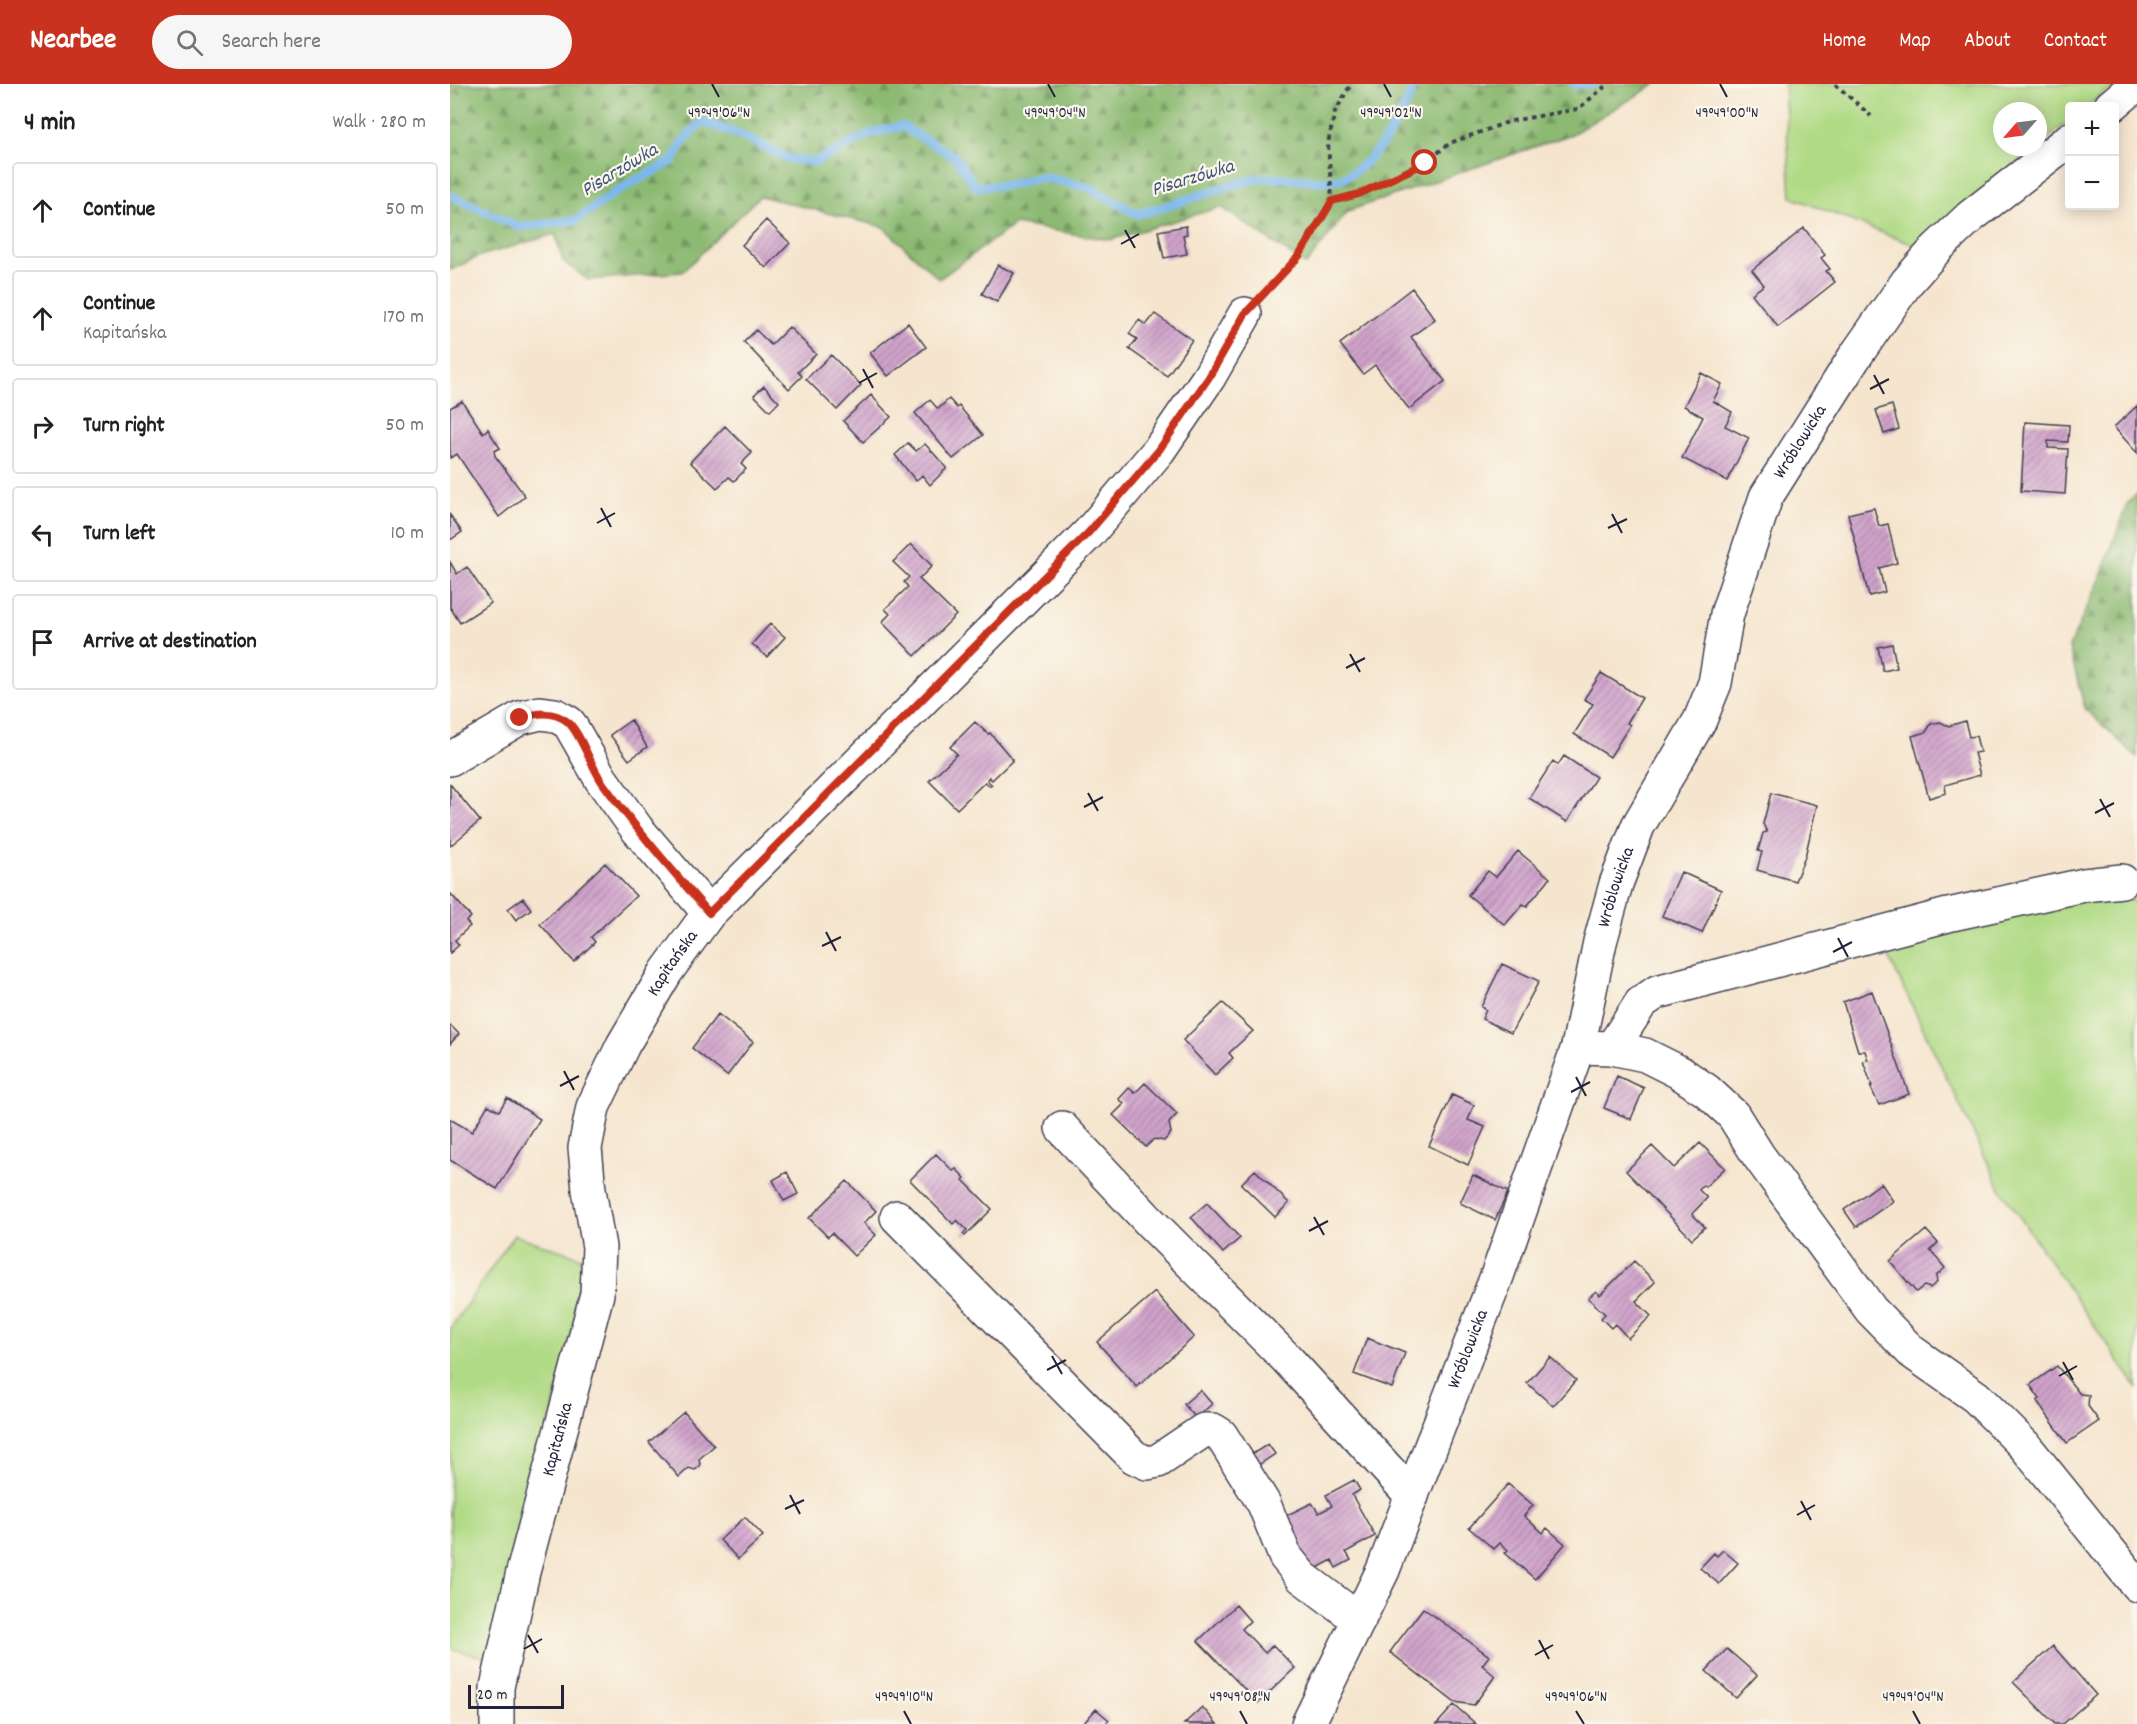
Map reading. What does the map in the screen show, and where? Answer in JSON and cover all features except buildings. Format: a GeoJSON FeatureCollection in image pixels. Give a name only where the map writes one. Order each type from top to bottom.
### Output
{"type":"FeatureCollection","features":[{"type":"Feature","properties":{"kind":"street"},"geometry":{"type":"LineString","coordinates":[[2116,102],[2137,84]]}},
{"type":"Feature","properties":{"kind":"street","name":"Wróblowicka"},"geometry":{"type":"LineString","coordinates":[[1308,1724],[1383,1570],[1497,1276],[1578,1047],[1600,942],[1616,884],[1638,826],[1700,720],[1715,683],[1727,614],[1766,497],[1854,358],[1907,282],[1937,248],[1970,217],[2065,143]]}},
{"type":"Feature","properties":{"kind":"street","name":"Kapitańska"},"geometry":{"type":"LineString","coordinates":[[497,1724],[497,1687],[523,1572],[597,1294],[599,1247],[589,1190],[585,1148],[593,1107],[628,1036],[666,972],[709,913],[1089,532],[1159,450],[1209,377],[1245,314]]}},
{"type":"Feature","properties":{"kind":"street"},"geometry":{"type":"LineString","coordinates":[[450,759],[520,718],[540,712],[555,715],[569,723],[600,779],[637,829],[709,913]]}},
{"type":"Feature","properties":{"kind":"street"},"geometry":{"type":"LineString","coordinates":[[1612,1048],[1641,1003],[1658,993],[1948,915],[2084,885],[2122,881]]}},
{"type":"Feature","properties":{"kind":"street"},"geometry":{"type":"LineString","coordinates":[[1578,1047],[1612,1048],[1645,1054],[1679,1072],[1707,1091],[1733,1114],[1758,1155],[1871,1310],[1912,1352],[1976,1397],[2025,1446],[2137,1585]]}},
{"type":"Feature","properties":{"kind":"street"},"geometry":{"type":"LineString","coordinates":[[1062,1128],[1150,1222],[1287,1359],[1412,1496]]}},
{"type":"Feature","properties":{"kind":"street"},"geometry":{"type":"LineString","coordinates":[[897,1217],[1134,1457],[1147,1463],[1158,1461],[1204,1430],[1213,1430],[1221,1435],[1264,1504],[1285,1556],[1302,1577],[1359,1620]]}},
{"type":"Feature","properties":{"kind":"path"},"geometry":{"type":"LineString","coordinates":[[1245,314],[1299,256],[1332,201],[1328,143],[1335,112],[1351,84]]}},
{"type":"Feature","properties":{"kind":"path"},"geometry":{"type":"LineString","coordinates":[[1332,201],[1359,194],[1425,163],[1450,143],[1511,121],[1578,109],[1608,84]]}},
{"type":"Feature","properties":{"kind":"path"},"geometry":{"type":"LineString","coordinates":[[1835,84],[1871,116]]}},
{"type":"Feature","properties":{"kind":"green space"},"geometry":{"type":"Polygon","coordinates":[[[450,84],[1656,84],[1572,134],[1348,211],[1306,265],[1221,207],[1110,240],[1015,224],[939,279],[883,227],[760,196],[682,272],[588,280],[563,261],[555,234],[480,256],[450,270],[450,84]]]}},
{"type":"Feature","properties":{"kind":"green space"},"geometry":{"type":"Polygon","coordinates":[[[1784,84],[2137,84],[2106,91],[2092,102],[2065,102],[2065,124],[2047,139],[2047,102],[1993,102],[1993,156],[2026,156],[1916,246],[1791,197],[1784,84]]]}},
{"type":"Feature","properties":{"kind":"green space"},"geometry":{"type":"Polygon","coordinates":[[[2137,494],[2137,757],[2085,709],[2069,647],[2099,581],[2127,504],[2137,494]]]}},
{"type":"Feature","properties":{"kind":"green space"},"geometry":{"type":"Polygon","coordinates":[[[2125,895],[2137,904],[2137,1388],[2000,1188],[1880,939],[1995,911],[2125,895]]]}},
{"type":"Feature","properties":{"kind":"green space"},"geometry":{"type":"Polygon","coordinates":[[[514,1235],[580,1257],[584,1279],[493,1660],[450,1648],[450,1329],[514,1235]]]}},
{"type":"Feature","properties":{"kind":"waterway","name":"Pisarzówka"},"geometry":{"type":"LineString","coordinates":[[450,195],[519,227],[576,220],[622,188],[673,161],[682,143],[702,121],[742,136],[789,159],[815,162],[872,133],[902,126],[955,157],[976,187],[1008,185],[1042,177],[1088,187],[1137,214],[1256,179],[1331,181],[1352,173],[1364,164],[1386,139],[1403,111],[1414,84]]}},
{"type":"Feature","properties":{"kind":"waterway","name":"Pisarzówka"},"geometry":{"type":"LineString","coordinates":[[1573,84],[1593,84]]}},
{"type":"Feature","properties":{"kind":"route"},"geometry":{"type":"LineString","coordinates":[[520,718],[540,712],[555,715],[569,723],[600,779],[637,829],[709,913],[1089,532],[1159,450],[1209,377],[1245,314],[1299,256],[1332,201],[1359,194],[1425,163]]}}]}
